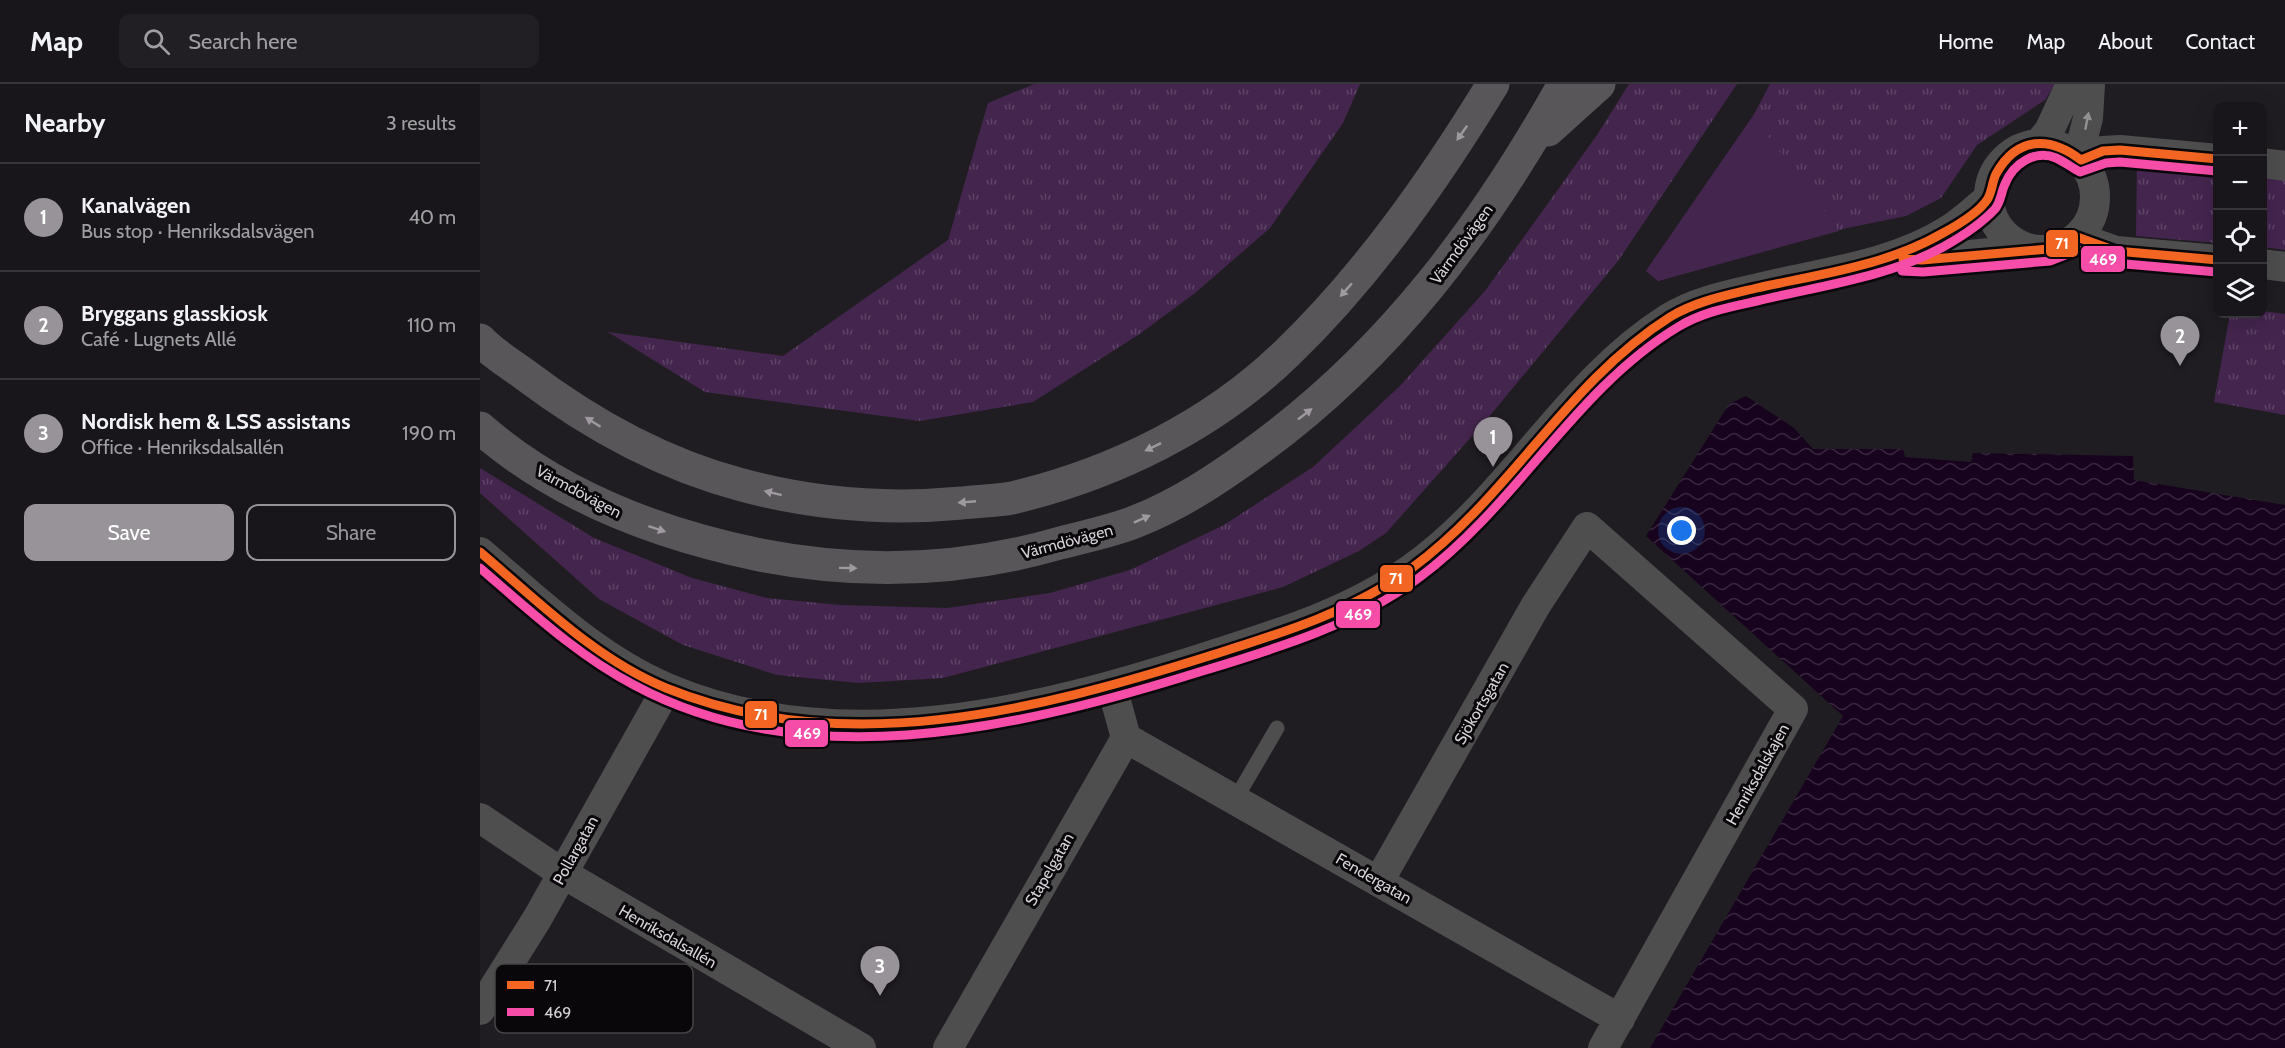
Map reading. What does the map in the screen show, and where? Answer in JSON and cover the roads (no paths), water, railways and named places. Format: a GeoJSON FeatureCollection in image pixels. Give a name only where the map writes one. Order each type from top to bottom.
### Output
{"type":"FeatureCollection","features":[{"type":"Feature","properties":{"kind":"main road"},"geometry":{"type":"LineString","coordinates":[[480,340],[560,402],[614,434],[718,479],[779,495],[847,506],[914,507],[1010,498],[1105,469],[1153,448],[1204,420],[1286,355],[1365,268],[1466,128],[1493,84]]}},
{"type":"Feature","properties":{"kind":"main road"},"geometry":{"type":"LineString","coordinates":[[1529,147],[1564,84]]}},
{"type":"Feature","properties":{"kind":"main road"},"geometry":{"type":"LineString","coordinates":[[1529,147],[1599,84]]}},
{"type":"Feature","properties":{"kind":"main road","name":"Värmdövägen"},"geometry":{"type":"LineString","coordinates":[[480,428],[553,481],[643,524],[703,543],[832,567],[901,569],[965,563],[1025,553],[1135,522],[1178,502],[1220,477],[1314,406],[1403,321],[1470,232],[1529,147]]}},
{"type":"Feature","properties":{"kind":"street"},"geometry":{"type":"LineString","coordinates":[[2039,143],[2049,131],[2071,84]]}},
{"type":"Feature","properties":{"kind":"street"},"geometry":{"type":"LineString","coordinates":[[2079,159],[2088,118],[2090,84]]}},
{"type":"Feature","properties":{"kind":"street"},"geometry":{"type":"LineString","coordinates":[[1887,258],[1922,260],[2028,249],[2045,251],[2062,247],[2077,237],[2089,224],[2095,207],[2095,189],[2090,172],[2079,159],[2061,147],[2039,143],[2011,153],[1998,166],[1990,182],[1988,199],[1991,216],[2000,231],[2012,242],[2028,249]]}},
{"type":"Feature","properties":{"kind":"street"},"geometry":{"type":"LineString","coordinates":[[2079,159],[2103,151],[2120,150],[2213,159]]}},
{"type":"Feature","properties":{"kind":"street"},"geometry":{"type":"LineString","coordinates":[[2267,164],[2285,166]]}},
{"type":"Feature","properties":{"kind":"street"},"geometry":{"type":"LineString","coordinates":[[480,552],[579,636],[636,673],[694,698],[755,714],[831,724],[906,725],[992,714],[1112,687],[1303,626],[1360,601],[1412,568],[1479,512],[1608,364],[1671,317],[1694,306],[1728,296],[1887,258],[1947,231],[1988,199]]}},
{"type":"Feature","properties":{"kind":"street"},"geometry":{"type":"LineString","coordinates":[[2077,237],[2116,251],[2213,260]]}},
{"type":"Feature","properties":{"kind":"street"},"geometry":{"type":"LineString","coordinates":[[2267,265],[2285,267]]}},
{"type":"Feature","properties":{"kind":"street","name":"Sjökortsgatan"},"geometry":{"type":"LineString","coordinates":[[1379,881],[1536,605],[1587,527]]}},
{"type":"Feature","properties":{"kind":"street","name":"Henriksdalskajen"},"geometry":{"type":"LineString","coordinates":[[1587,527],[1793,709],[1604,1048]]}},
{"type":"Feature","properties":{"kind":"street"},"geometry":{"type":"LineString","coordinates":[[1112,687],[1126,738]]}},
{"type":"Feature","properties":{"kind":"street","name":"Pollargatan"},"geometry":{"type":"LineString","coordinates":[[508,964],[667,688]]}},
{"type":"Feature","properties":{"kind":"street","name":"Fendergatan"},"geometry":{"type":"LineString","coordinates":[[1126,738],[1620,1019]]}},
{"type":"Feature","properties":{"kind":"street","name":"Stapelgatan"},"geometry":{"type":"LineString","coordinates":[[948,1048],[1126,738]]}},
{"type":"Feature","properties":{"kind":"street","name":"Henriksdalsallén"},"geometry":{"type":"LineString","coordinates":[[480,818],[562,873],[861,1048]]}},
{"type":"Feature","properties":{"kind":"street","name":"Pollargatan"},"geometry":{"type":"LineString","coordinates":[[480,1010],[495,985]]}},
{"type":"Feature","properties":{"kind":"lane"},"geometry":{"type":"LineString","coordinates":[[1235,800],[1277,729]]}},
{"type":"Feature","properties":{"kind":"water"},"geometry":{"type":"Polygon","coordinates":[[[1746,396],[1794,428],[1813,449],[1903,449],[1905,457],[1971,462],[1973,453],[2133,456],[2134,480],[2285,505],[2285,1048],[1650,1048],[1843,716],[1646,536],[1729,404],[1746,396]]]}},
{"type":"Feature","properties":{"kind":"place","name":"Bryggans glasskiosk"},"geometry":{"type":"Point","coordinates":[2180,366]}},
{"type":"Feature","properties":{"kind":"place","name":"Kanalvägen"},"geometry":{"type":"Point","coordinates":[1493,467]}},
{"type":"Feature","properties":{"kind":"place","name":"Nordisk hem & LSS assistans"},"geometry":{"type":"Point","coordinates":[880,996]}}]}
